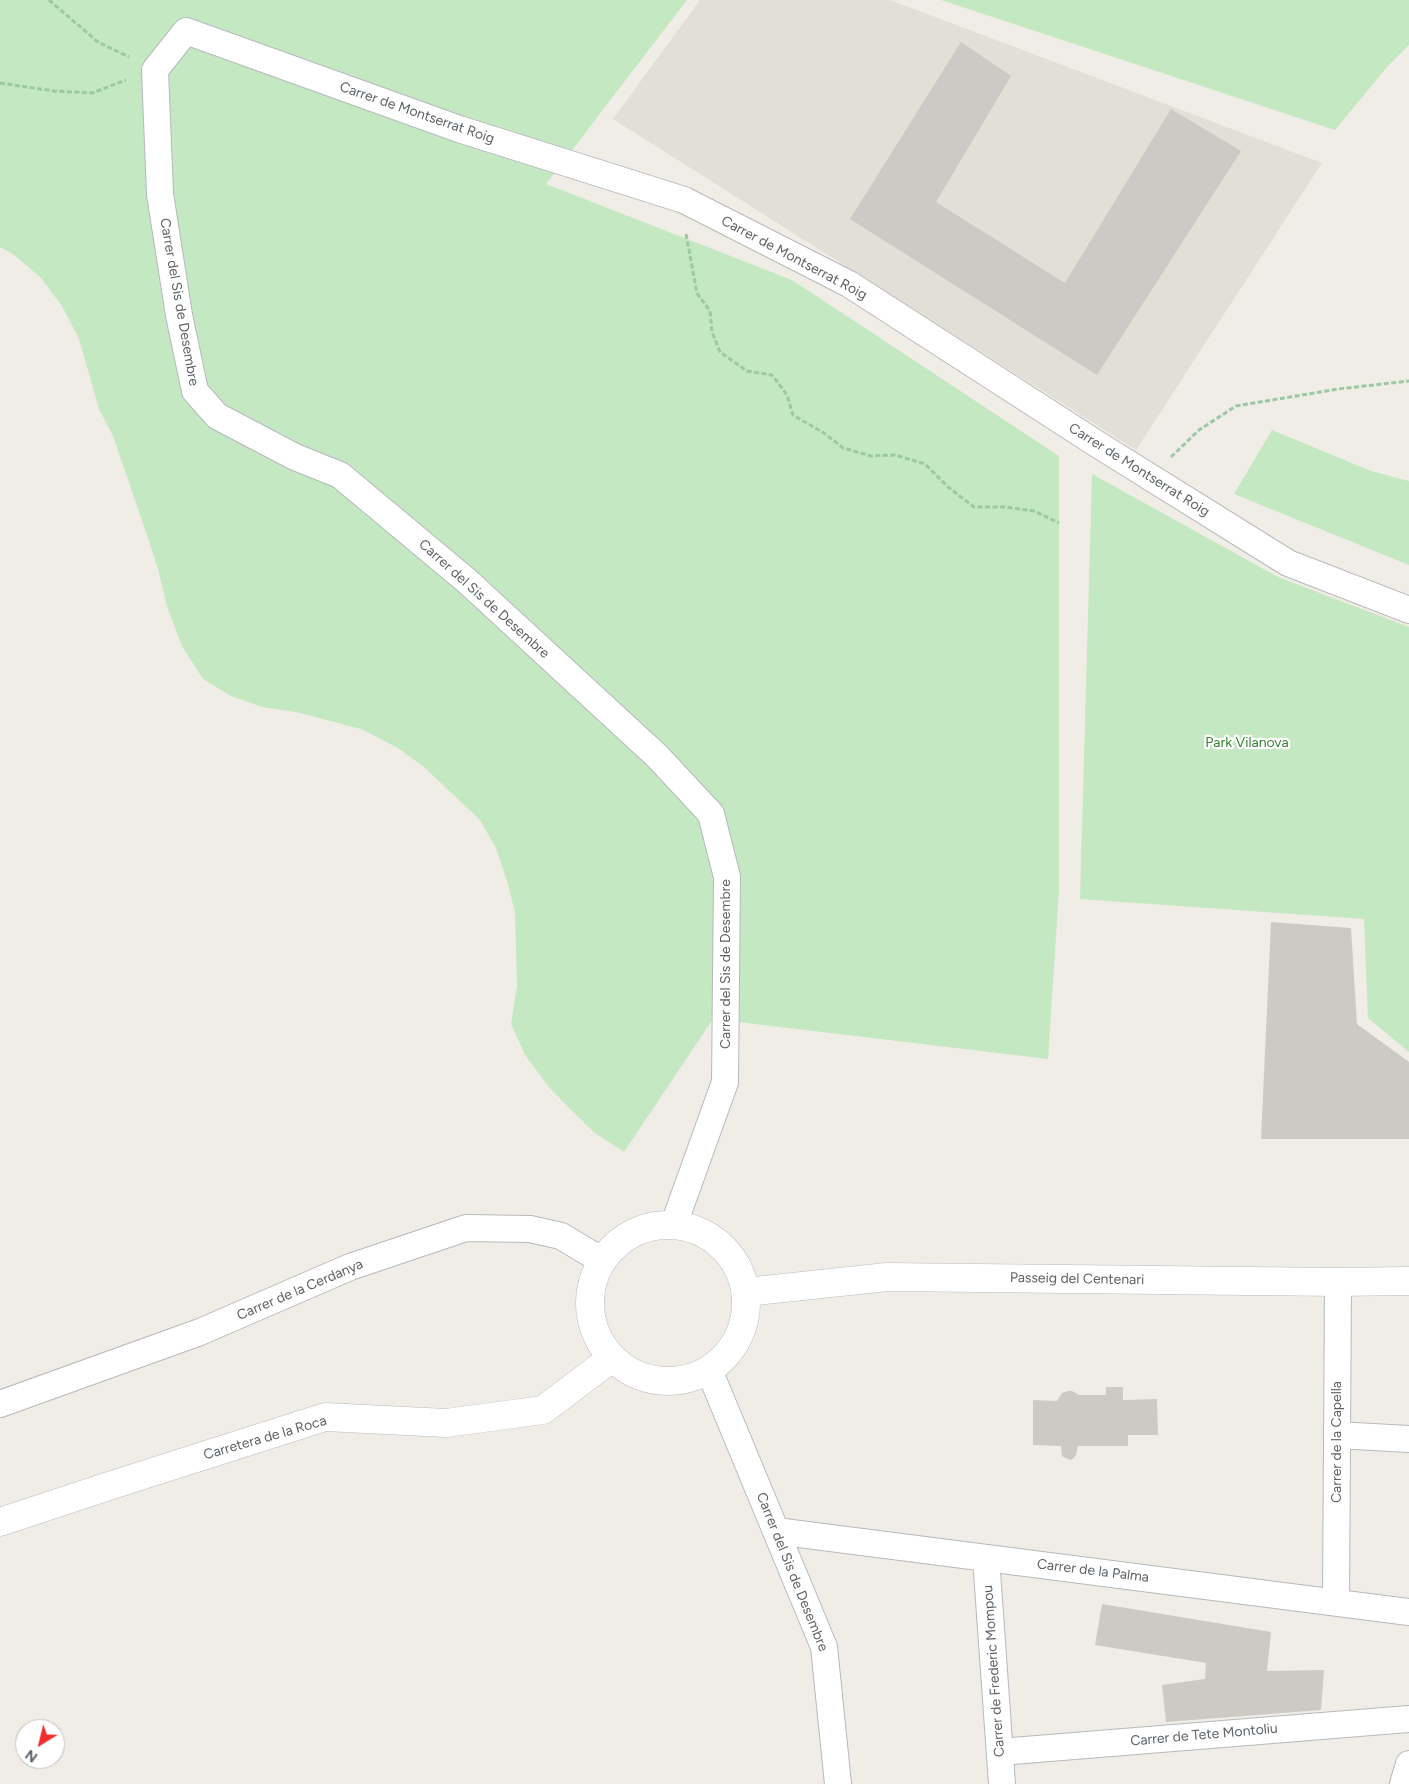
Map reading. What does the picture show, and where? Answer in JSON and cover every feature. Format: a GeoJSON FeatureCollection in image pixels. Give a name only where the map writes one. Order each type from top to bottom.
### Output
{"type":"FeatureCollection","features":[{"type":"Feature","properties":{"kind":"street","name":"Carrer de Montserrat Roig"},"geometry":{"type":"LineString","coordinates":[[155,70],[186,31],[459,129],[680,199],[849,284],[1288,562],[1409,610]]}},
{"type":"Feature","properties":{"kind":"street","name":"Carrer del Sis de Desembre"},"geometry":{"type":"LineString","coordinates":[[155,70],[160,194],[179,316],[195,391],[217,416],[295,457],[340,475],[467,581],[657,756],[711,814],[727,877],[726,1082],[674,1224]]}},
{"type":"Feature","properties":{"kind":"street"},"geometry":{"type":"LineString","coordinates":[[674,1224],[700,1231],[720,1245],[737,1266],[746,1292],[742,1330],[728,1353],[709,1370],[684,1380],[661,1381],[635,1374],[612,1358],[598,1339],[590,1313],[591,1286],[602,1260],[618,1242],[642,1229],[674,1224]]}},
{"type":"Feature","properties":{"kind":"street","name":"Carrer de la Cerdanya"},"geometry":{"type":"LineString","coordinates":[[0,1404],[200,1332],[350,1267],[466,1228],[530,1229],[560,1236],[602,1260]]}},
{"type":"Feature","properties":{"kind":"street","name":"Passeig del Centenari"},"geometry":{"type":"LineString","coordinates":[[746,1292],[887,1277],[1338,1282],[1409,1281]]}},
{"type":"Feature","properties":{"kind":"street","name":"Carrer de la Capella"},"geometry":{"type":"LineString","coordinates":[[1336,1602],[1338,1282]]}},
{"type":"Feature","properties":{"kind":"street","name":"Carretera de la Roca"},"geometry":{"type":"LineString","coordinates":[[0,1522],[325,1418],[446,1424],[544,1410],[612,1358]]}},
{"type":"Feature","properties":{"kind":"street","name":"Carrer del Sis de Desembre"},"geometry":{"type":"LineString","coordinates":[[709,1370],[824,1647],[838,1784]]}},
{"type":"Feature","properties":{"kind":"street"},"geometry":{"type":"LineString","coordinates":[[1337,1435],[1409,1439]]}},
{"type":"Feature","properties":{"kind":"street","name":"Carrer de la Palma"},"geometry":{"type":"LineString","coordinates":[[776,1531],[1409,1612]]}},
{"type":"Feature","properties":{"kind":"street","name":"Carrer de Frederic Mompou"},"geometry":{"type":"LineString","coordinates":[[986,1558],[1002,1784]]}},
{"type":"Feature","properties":{"kind":"street","name":"Carrer de Tete Montoliu"},"geometry":{"type":"LineString","coordinates":[[1000,1752],[1409,1719]]}},
{"type":"Feature","properties":{"kind":"street"},"geometry":{"type":"LineString","coordinates":[[1403,1784],[1409,1764]]}},
{"type":"Feature","properties":{"kind":"path"},"geometry":{"type":"LineString","coordinates":[[49,0],[98,42],[155,70]]}},
{"type":"Feature","properties":{"kind":"path"},"geometry":{"type":"LineString","coordinates":[[0,82],[54,91],[92,92],[155,70]]}},
{"type":"Feature","properties":{"kind":"path"},"geometry":{"type":"LineString","coordinates":[[680,199],[697,293],[710,311],[712,332],[720,352],[747,370],[772,375],[787,394],[793,415],[824,433],[843,448],[871,456],[895,455],[925,464],[948,487],[974,507],[1005,507],[1034,511],[1059,523]]}},
{"type":"Feature","properties":{"kind":"path"},"geometry":{"type":"LineString","coordinates":[[1151,477],[1199,430],[1236,406],[1338,389],[1409,381]]}},
{"type":"Feature","properties":{"kind":"shaded area"},"geometry":{"type":"Polygon","coordinates":[[[700,0],[890,0],[1322,163],[1136,450],[613,119],[700,0]]]}},
{"type":"Feature","properties":{"kind":"green space"},"geometry":{"type":"Polygon","coordinates":[[[0,0],[687,0],[546,184],[792,280],[1059,456],[1059,890],[1048,1059],[713,1019],[624,1152],[595,1133],[572,1111],[548,1086],[525,1055],[511,1024],[517,987],[515,912],[496,848],[480,820],[424,767],[398,748],[361,729],[296,712],[262,707],[231,696],[203,679],[182,646],[167,606],[158,569],[113,436],[99,409],[79,339],[62,306],[41,278],[13,254],[0,247],[0,0]]]}},
{"type":"Feature","properties":{"kind":"green space"},"geometry":{"type":"Polygon","coordinates":[[[941,0],[1409,0],[1409,45],[1387,67],[1335,130],[941,0]]]}},
{"type":"Feature","properties":{"kind":"green space"},"geometry":{"type":"Polygon","coordinates":[[[1272,430],[1371,471],[1409,481],[1409,565],[1234,494],[1272,430]]]}},
{"type":"Feature","properties":{"kind":"green space","name":"Park Vilanova"},"geometry":{"type":"Polygon","coordinates":[[[1092,474],[1278,577],[1409,627],[1409,1052],[1368,1018],[1364,919],[1080,899],[1092,474]]]}},
{"type":"Feature","properties":{"kind":"building"},"geometry":{"type":"Polygon","coordinates":[[[961,42],[1011,76],[936,202],[1065,283],[1171,109],[1241,151],[1097,375],[850,219],[961,42]]]}},
{"type":"Feature","properties":{"kind":"building"},"geometry":{"type":"Polygon","coordinates":[[[1271,922],[1351,928],[1357,1024],[1409,1062],[1409,1139],[1261,1139],[1271,922]]]}},
{"type":"Feature","properties":{"kind":"building"},"geometry":{"type":"Polygon","coordinates":[[[1106,1387],[1123,1387],[1123,1400],[1157,1399],[1158,1435],[1128,1435],[1128,1446],[1078,1446],[1076,1455],[1070,1460],[1062,1456],[1061,1446],[1033,1445],[1033,1400],[1057,1401],[1062,1393],[1068,1391],[1079,1395],[1106,1395],[1106,1387]]]}},
{"type":"Feature","properties":{"kind":"building"},"geometry":{"type":"Polygon","coordinates":[[[1102,1604],[1271,1632],[1267,1671],[1324,1670],[1321,1710],[1166,1722],[1162,1685],[1205,1679],[1206,1663],[1095,1645],[1102,1604]]]}}]}
